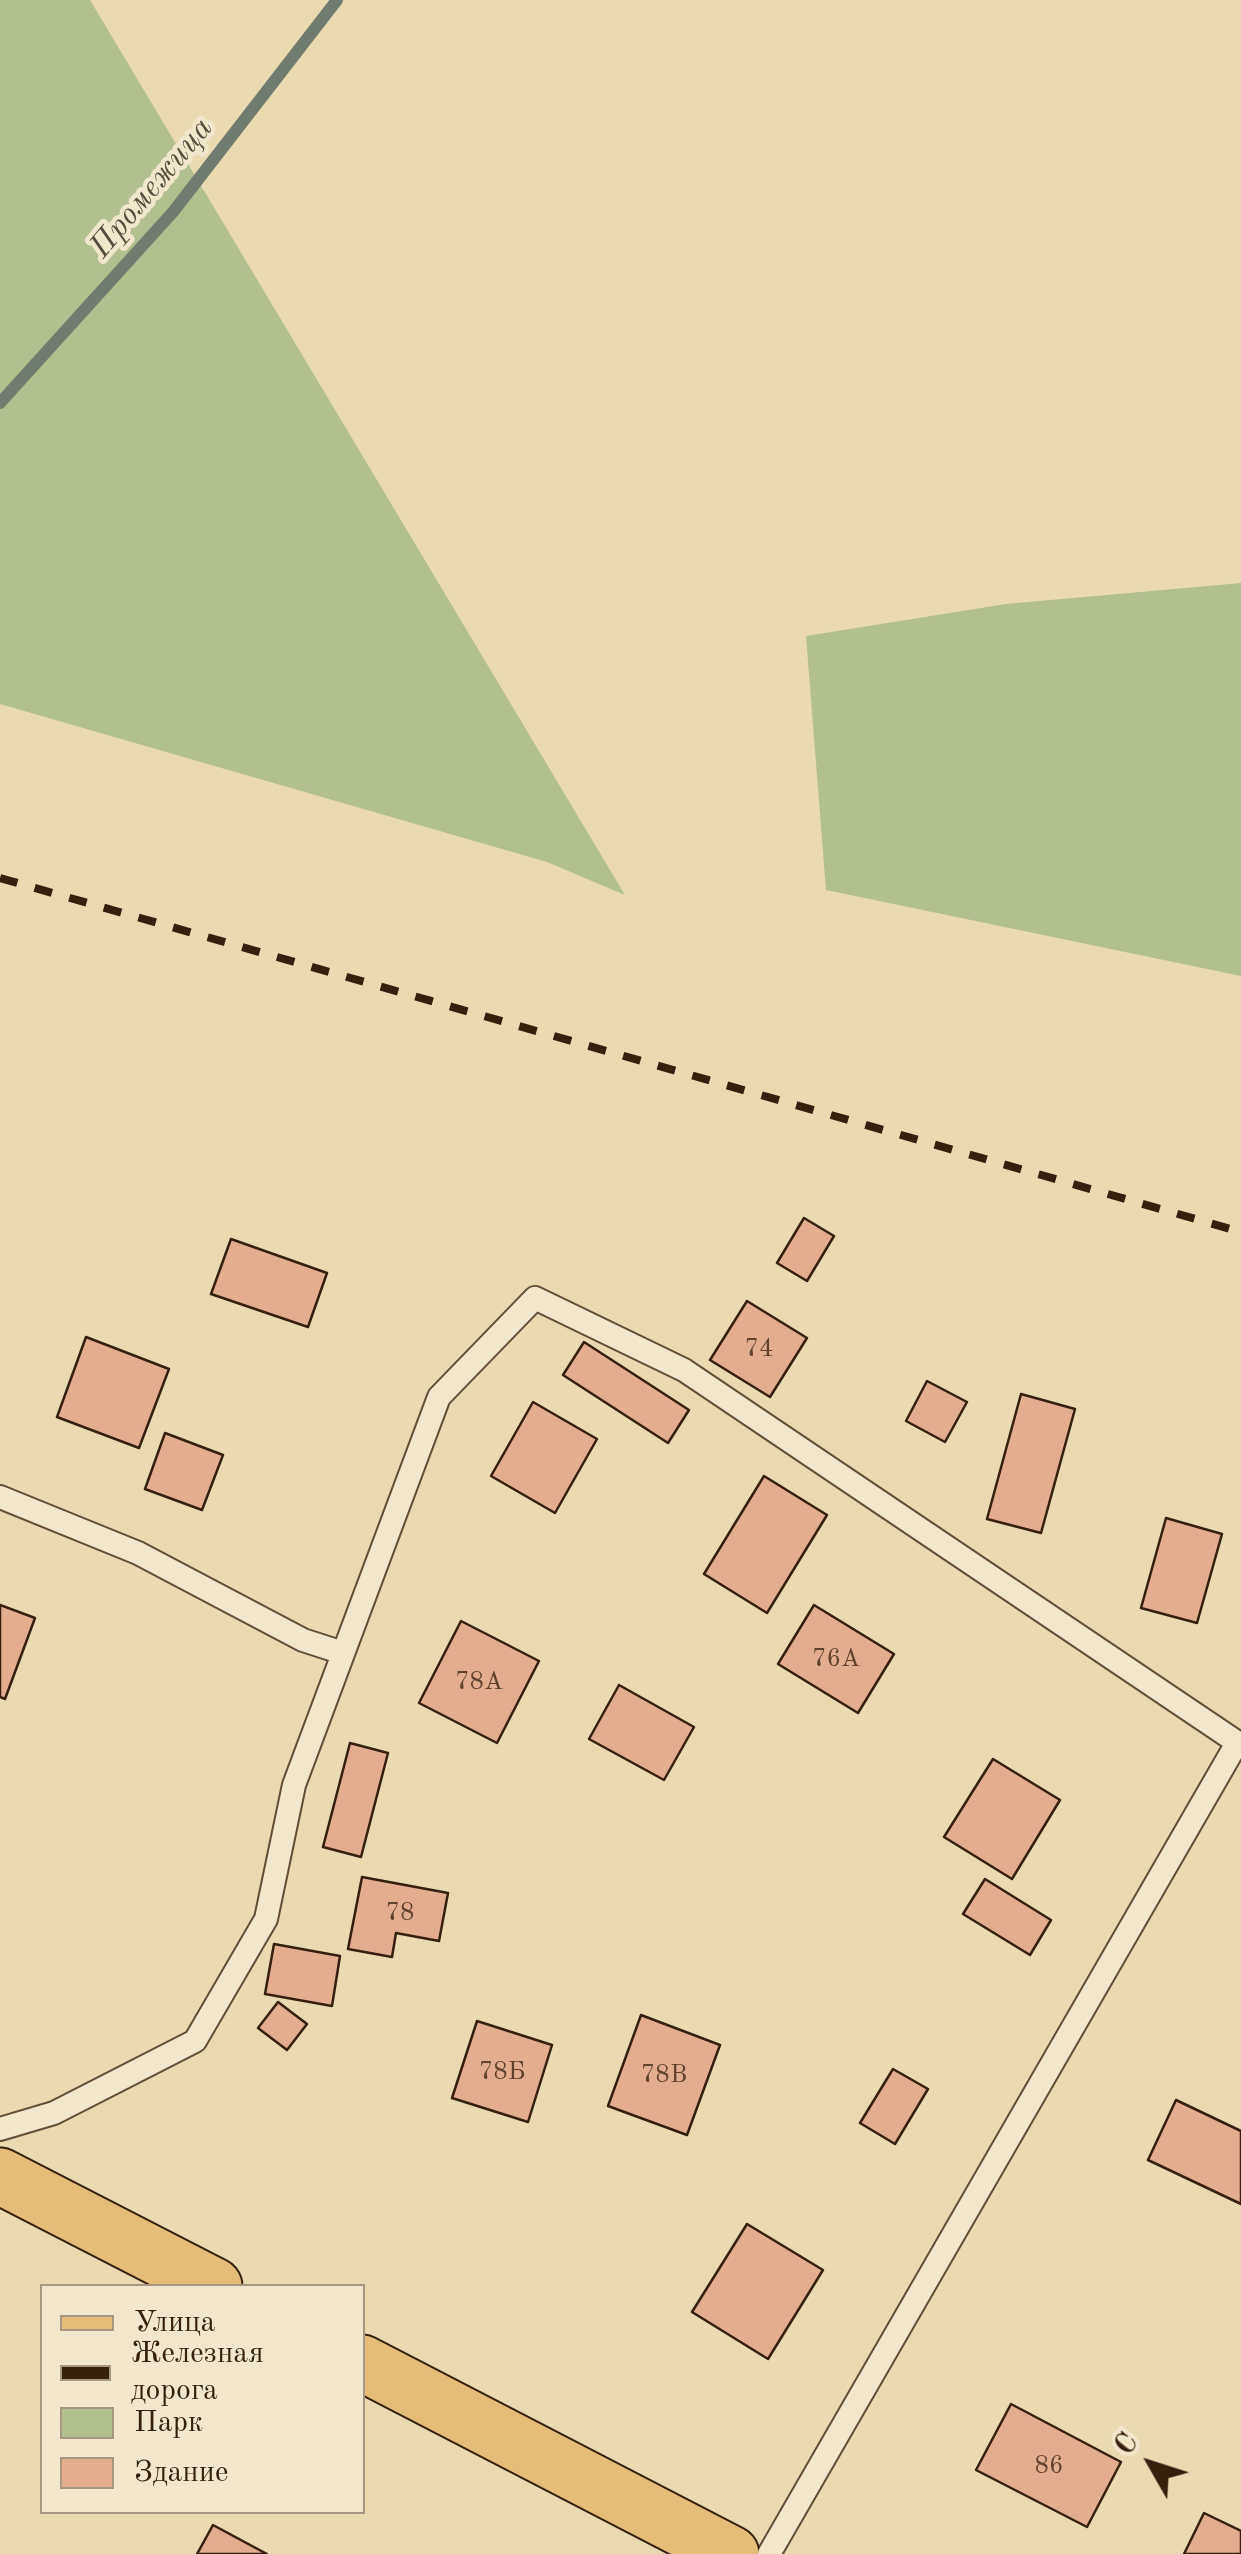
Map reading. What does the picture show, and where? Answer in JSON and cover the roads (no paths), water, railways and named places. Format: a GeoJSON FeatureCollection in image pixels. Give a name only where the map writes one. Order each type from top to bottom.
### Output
{"type":"FeatureCollection","features":[{"type":"Feature","properties":{"kind":"main road"},"geometry":{"type":"LineString","coordinates":[[0,2176],[210,2284]]}},
{"type":"Feature","properties":{"kind":"main road"},"geometry":{"type":"LineString","coordinates":[[365,2366],[731,2554]]}},
{"type":"Feature","properties":{"kind":"lane"},"geometry":{"type":"LineString","coordinates":[[0,2130],[54,2113],[195,2041],[266,1919],[294,1785],[438,1397],[535,1298],[684,1370],[1239,1744],[768,2554]]}},
{"type":"Feature","properties":{"kind":"lane"},"geometry":{"type":"LineString","coordinates":[[0,1497],[138,1554],[303,1640],[343,1652]]}},
{"type":"Feature","properties":{"kind":"waterway","name":"Промежица"},"geometry":{"type":"LineString","coordinates":[[0,403],[173,212],[337,0]]}},
{"type":"Feature","properties":{"kind":"railway"},"geometry":{"type":"LineString","coordinates":[[0,878],[1241,1232]]}}]}
